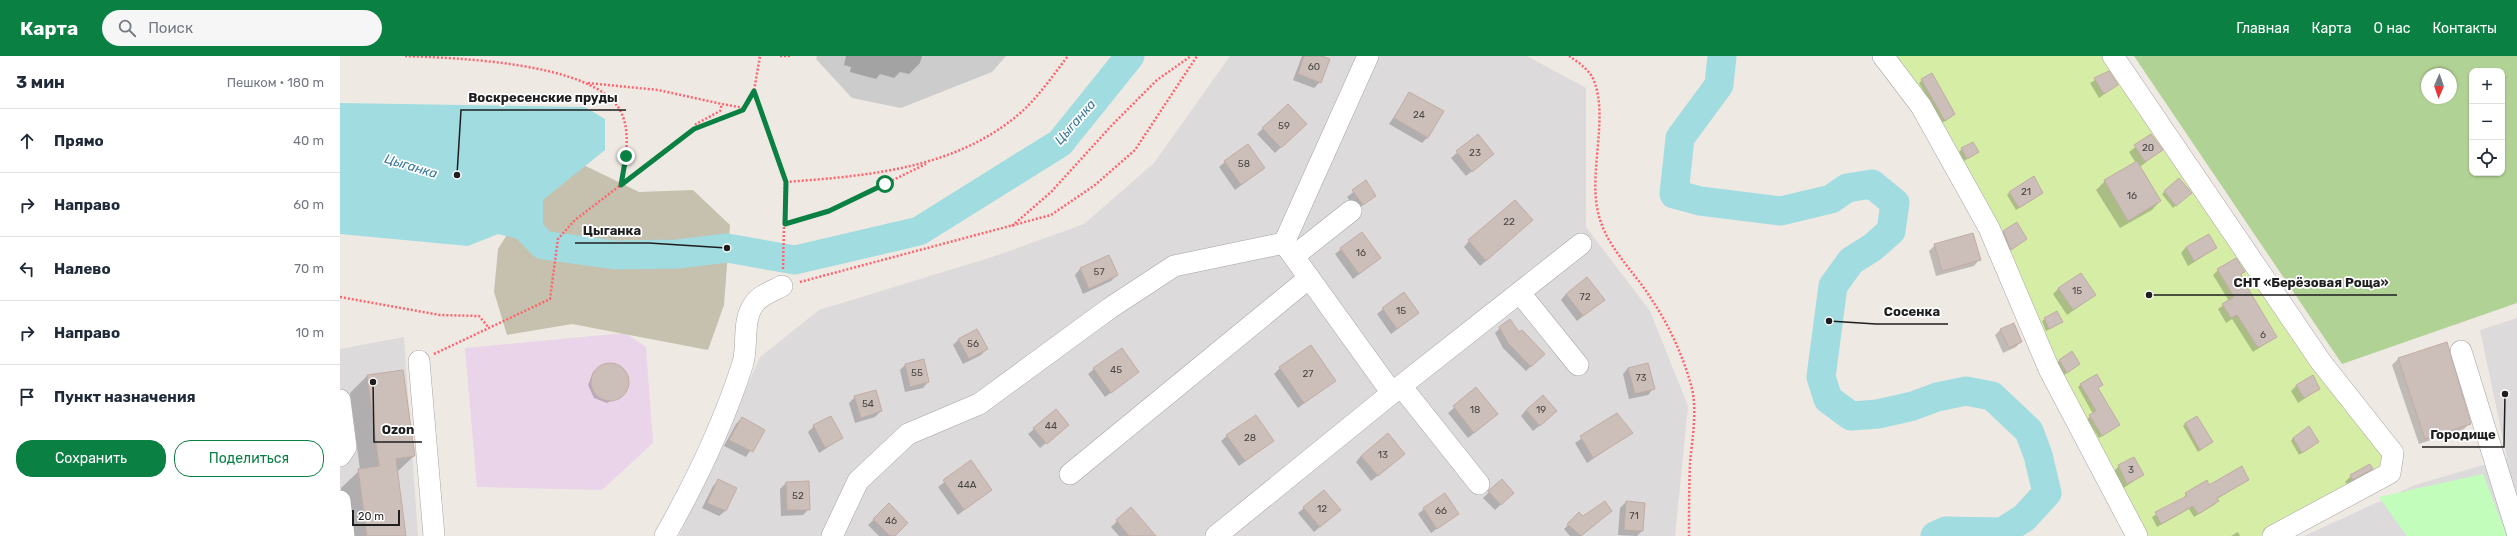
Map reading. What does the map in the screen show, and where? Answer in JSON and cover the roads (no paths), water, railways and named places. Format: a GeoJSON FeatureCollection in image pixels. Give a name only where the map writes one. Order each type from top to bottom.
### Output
{"type":"FeatureCollection","features":[{"type":"Feature","properties":{"kind":"street"},"geometry":{"type":"LineString","coordinates":[[1289,250],[1368,56]]}},
{"type":"Feature","properties":{"kind":"street"},"geometry":{"type":"LineString","coordinates":[[1883,56],[1922,106],[1989,228],[2049,369],[2129,532]]}},
{"type":"Feature","properties":{"kind":"street"},"geometry":{"type":"LineString","coordinates":[[2113,56],[2321,362],[2393,453],[2390,473],[2273,536]]}},
{"type":"Feature","properties":{"kind":"street"},"geometry":{"type":"LineString","coordinates":[[832,536],[858,481],[908,434],[979,404],[1110,308],[1174,266],[1289,250],[1351,211]]}},
{"type":"Feature","properties":{"kind":"street"},"geometry":{"type":"LineString","coordinates":[[1216,536],[1396,390],[1581,244]]}},
{"type":"Feature","properties":{"kind":"street"},"geometry":{"type":"LineString","coordinates":[[1289,250],[1396,390],[1479,484]]}},
{"type":"Feature","properties":{"kind":"street"},"geometry":{"type":"LineString","coordinates":[[1070,474],[1309,278]]}},
{"type":"Feature","properties":{"kind":"street"},"geometry":{"type":"LineString","coordinates":[[665,536],[689,493],[735,383],[746,351],[747,326],[754,304],[783,280]]}},
{"type":"Feature","properties":{"kind":"street"},"geometry":{"type":"LineString","coordinates":[[1520,293],[1578,366]]}},
{"type":"Feature","properties":{"kind":"street"},"geometry":{"type":"LineString","coordinates":[[2460,351],[2517,532]]}},
{"type":"Feature","properties":{"kind":"street"},"geometry":{"type":"LineString","coordinates":[[419,361],[434,536]]}},
{"type":"Feature","properties":{"kind":"street"},"geometry":{"type":"LineString","coordinates":[[340,400],[346,447],[340,456]]}},
{"type":"Feature","properties":{"kind":"street"},"geometry":{"type":"LineString","coordinates":[[340,501],[344,536]]}},
{"type":"Feature","properties":{"kind":"water"},"geometry":{"type":"Polygon","coordinates":[[[340,103],[585,107],[605,119],[605,150],[543,200],[543,245],[498,234],[468,246],[340,234],[340,103]]]}},
{"type":"Feature","properties":{"kind":"waterway","name":"Цыганка"},"geometry":{"type":"LineString","coordinates":[[516,217],[543,245],[615,255],[677,254],[727,248],[795,260],[919,231],[1060,143],[1130,56]]}},
{"type":"Feature","properties":{"kind":"waterway"},"geometry":{"type":"LineString","coordinates":[[1722,56],[1719,85],[1680,138],[1674,194],[1700,201],[1781,211],[1831,199],[1847,188],[1872,184],[1895,203],[1891,231],[1873,247],[1851,261],[1833,286],[1821,377],[1828,399],[1851,416],[1878,414],[1913,406],[1937,397],[1966,391],[1992,396],[2029,431],[2038,455],[2047,493],[2024,518],[2002,532],[1946,531],[1935,536]]}},
{"type":"Feature","properties":{"kind":"place","name":"Воскресенские пруды"},"geometry":{"type":"Point","coordinates":[457,175]}},
{"type":"Feature","properties":{"kind":"place","name":"Цыганка"},"geometry":{"type":"Point","coordinates":[727,248]}},
{"type":"Feature","properties":{"kind":"place","name":"СНТ «Берёзовая Роща»"},"geometry":{"type":"Point","coordinates":[2149,295]}},
{"type":"Feature","properties":{"kind":"place","name":"Сосенка"},"geometry":{"type":"Point","coordinates":[1829,321]}},
{"type":"Feature","properties":{"kind":"place","name":"Ozon"},"geometry":{"type":"Point","coordinates":[373,382]}},
{"type":"Feature","properties":{"kind":"place","name":"Городище"},"geometry":{"type":"Point","coordinates":[2505,394]}}]}
